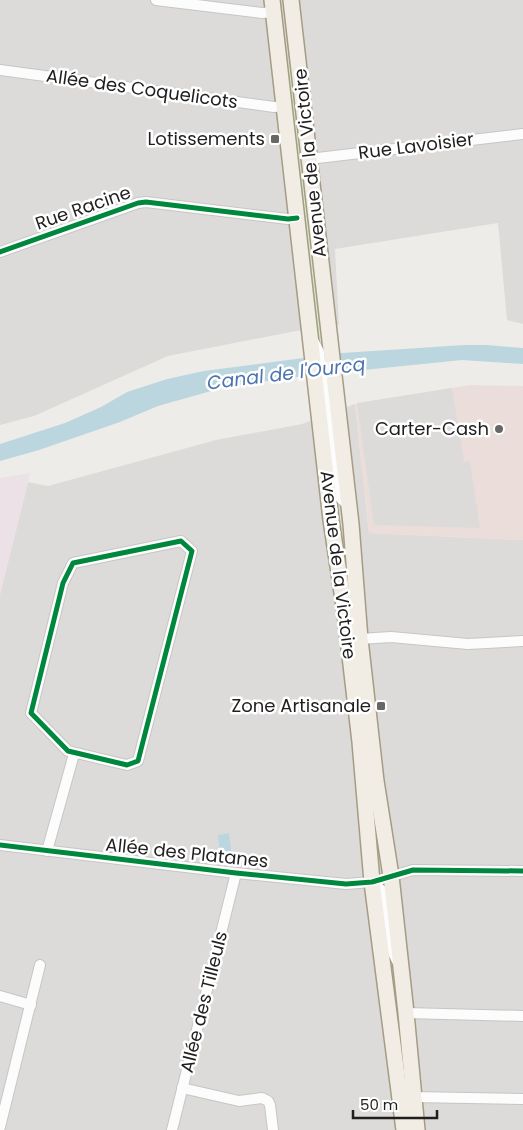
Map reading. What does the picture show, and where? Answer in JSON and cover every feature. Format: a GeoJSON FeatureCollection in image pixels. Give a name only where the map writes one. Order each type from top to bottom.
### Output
{"type":"FeatureCollection","features":[{"type":"Feature","properties":{"kind":"main road","name":"Avenue de la Victoire"},"geometry":{"type":"LineString","coordinates":[[291,0],[309,158],[321,352],[325,385],[349,506],[360,639],[376,781],[391,876],[417,1130]]}},
{"type":"Feature","properties":{"kind":"main road","name":"Avenue de la Victoire"},"geometry":{"type":"LineString","coordinates":[[273,6],[309,332],[321,352]]}},
{"type":"Feature","properties":{"kind":"main road","name":"Avenue de la Victoire"},"geometry":{"type":"LineString","coordinates":[[325,385],[331,520],[346,623],[360,742],[372,882],[404,1130]]}},
{"type":"Feature","properties":{"kind":"street"},"geometry":{"type":"LineString","coordinates":[[156,0],[262,13],[273,6]]}},
{"type":"Feature","properties":{"kind":"street","name":"Allée des Coquelicots"},"geometry":{"type":"LineString","coordinates":[[0,70],[274,107],[284,106]]}},
{"type":"Feature","properties":{"kind":"street","name":"Rue Lavoisier"},"geometry":{"type":"LineString","coordinates":[[309,158],[523,134]]}},
{"type":"Feature","properties":{"kind":"street","name":"Rue Racine"},"geometry":{"type":"LineString","coordinates":[[0,252],[138,203],[146,202],[288,219],[296,218]]}},
{"type":"Feature","properties":{"kind":"street"},"geometry":{"type":"LineString","coordinates":[[180,541],[192,550],[138,761],[127,765],[74,754],[68,751],[31,713],[63,583],[72,562],[180,541]]}},
{"type":"Feature","properties":{"kind":"street"},"geometry":{"type":"LineString","coordinates":[[360,639],[391,637],[468,644],[523,641]]}},
{"type":"Feature","properties":{"kind":"street"},"geometry":{"type":"LineString","coordinates":[[47,852],[74,754]]}},
{"type":"Feature","properties":{"kind":"street","name":"Allée des Platanes"},"geometry":{"type":"LineString","coordinates":[[0,845],[47,852],[346,884],[372,882],[413,870],[523,871]]}},
{"type":"Feature","properties":{"kind":"street","name":"Allée des Tilleuls"},"geometry":{"type":"LineString","coordinates":[[172,1130],[236,873]]}},
{"type":"Feature","properties":{"kind":"street"},"geometry":{"type":"LineString","coordinates":[[372,882],[385,894],[392,951],[401,970]]}},
{"type":"Feature","properties":{"kind":"street"},"geometry":{"type":"LineString","coordinates":[[0,1127],[40,965]]}},
{"type":"Feature","properties":{"kind":"street"},"geometry":{"type":"LineString","coordinates":[[0,996],[31,1005]]}},
{"type":"Feature","properties":{"kind":"street"},"geometry":{"type":"LineString","coordinates":[[406,1014],[523,1016]]}},
{"type":"Feature","properties":{"kind":"street"},"geometry":{"type":"LineString","coordinates":[[182,1088],[239,1101],[262,1098],[268,1101],[270,1105],[273,1130]]}},
{"type":"Feature","properties":{"kind":"street"},"geometry":{"type":"LineString","coordinates":[[413,1097],[523,1099]]}},
{"type":"Feature","properties":{"kind":"shaded area"},"geometry":{"type":"Polygon","coordinates":[[[0,0],[523,0],[523,324],[507,320],[498,223],[335,249],[339,325],[296,331],[168,356],[34,416],[0,425],[0,0]]]}},
{"type":"Feature","properties":{"kind":"shaded area"},"geometry":{"type":"Polygon","coordinates":[[[469,385],[523,386],[523,540],[369,533],[355,404],[469,385]]]}},
{"type":"Feature","properties":{"kind":"shaded area"},"geometry":{"type":"Polygon","coordinates":[[[452,388],[464,461],[470,462],[480,528],[374,525],[357,403],[452,388]]]}},
{"type":"Feature","properties":{"kind":"shaded area"},"geometry":{"type":"Polygon","coordinates":[[[355,404],[369,533],[523,540],[523,1130],[0,1130],[0,594],[28,482],[48,486],[216,440],[302,424],[355,404]]]}},
{"type":"Feature","properties":{"kind":"shaded area"},"geometry":{"type":"Polygon","coordinates":[[[30,473],[28,482],[0,594],[0,478],[30,473]]]}},
{"type":"Feature","properties":{"kind":"green space"},"geometry":{"type":"Polygon","coordinates":[[[293,63],[342,491],[303,227],[285,64],[293,63]]]}},
{"type":"Feature","properties":{"kind":"water","name":"Canal de l'Ourcq"},"geometry":{"type":"Polygon","coordinates":[[[464,345],[523,348],[523,364],[462,360],[305,376],[229,386],[158,406],[120,422],[39,450],[0,461],[0,444],[65,423],[101,407],[127,392],[167,379],[204,371],[342,353],[464,345]]]}},
{"type":"Feature","properties":{"kind":"water"},"geometry":{"type":"Polygon","coordinates":[[[229,833],[232,856],[220,857],[218,835],[229,833]]]}},
{"type":"Feature","properties":{"kind":"cycle path"},"geometry":{"type":"LineString","coordinates":[[0,252],[138,203],[146,202],[288,219],[297,218]]}},
{"type":"Feature","properties":{"kind":"cycle path"},"geometry":{"type":"LineString","coordinates":[[181,541],[192,551],[138,761],[127,765],[68,751],[31,713],[63,583],[73,563],[181,541]]}},
{"type":"Feature","properties":{"kind":"cycle path"},"geometry":{"type":"LineString","coordinates":[[0,845],[346,884],[372,882],[413,870],[523,871]]}},
{"type":"Feature","properties":{"kind":"place","name":"Lotissements"},"geometry":{"type":"Point","coordinates":[275,139]}},
{"type":"Feature","properties":{"kind":"place","name":"Carter-Cash"},"geometry":{"type":"Point","coordinates":[499,429]}},
{"type":"Feature","properties":{"kind":"place","name":"Zone Artisanale"},"geometry":{"type":"Point","coordinates":[381,706]}}]}
